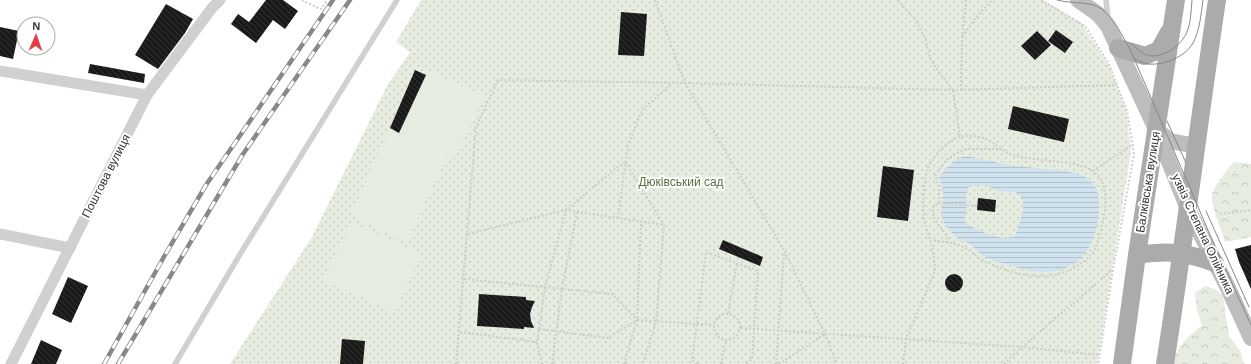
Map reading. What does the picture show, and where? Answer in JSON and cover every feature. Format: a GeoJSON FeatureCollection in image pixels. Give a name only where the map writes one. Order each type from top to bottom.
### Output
{"type":"FeatureCollection","features":[{"type":"Feature","properties":{"kind":"main road","name":"Балківська вулиця"},"geometry":{"type":"LineString","coordinates":[[1122,364],[1176,0]]}},
{"type":"Feature","properties":{"kind":"main road"},"geometry":{"type":"LineString","coordinates":[[1165,364],[1217,0]]}},
{"type":"Feature","properties":{"kind":"main road"},"geometry":{"type":"LineString","coordinates":[[1118,48],[1145,56],[1159,50],[1173,26]]}},
{"type":"Feature","properties":{"kind":"main road"},"geometry":{"type":"LineString","coordinates":[[1137,255],[1161,252],[1182,253],[1216,263]]}},
{"type":"Feature","properties":{"kind":"street","name":"Поштова вулиця"},"geometry":{"type":"LineString","coordinates":[[12,364],[147,95],[212,8],[220,0]]}},
{"type":"Feature","properties":{"kind":"street","name":"узвіз Степана Олійника"},"geometry":{"type":"LineString","coordinates":[[1086,3],[1108,26],[1156,129],[1188,209],[1216,263],[1251,338]]}},
{"type":"Feature","properties":{"kind":"street"},"geometry":{"type":"LineString","coordinates":[[0,71],[147,95]]}},
{"type":"Feature","properties":{"kind":"street"},"geometry":{"type":"LineString","coordinates":[[1156,129],[1170,141],[1196,146]]}},
{"type":"Feature","properties":{"kind":"street"},"geometry":{"type":"LineString","coordinates":[[0,234],[70,248]]}},
{"type":"Feature","properties":{"kind":"lane"},"geometry":{"type":"LineString","coordinates":[[175,364],[239,256],[397,0]]}},
{"type":"Feature","properties":{"kind":"lane"},"geometry":{"type":"LineString","coordinates":[[1106,0],[1108,26]]}},
{"type":"Feature","properties":{"kind":"path"},"geometry":{"type":"LineString","coordinates":[[302,0],[321,9],[327,0]]}},
{"type":"Feature","properties":{"kind":"path"},"geometry":{"type":"LineString","coordinates":[[655,0],[684,83],[785,252],[825,334],[837,364]]}},
{"type":"Feature","properties":{"kind":"path"},"geometry":{"type":"LineString","coordinates":[[898,0],[916,21],[925,38],[931,61],[953,90],[960,137]]}},
{"type":"Feature","properties":{"kind":"path"},"geometry":{"type":"LineString","coordinates":[[961,90],[962,38],[966,0]]}},
{"type":"Feature","properties":{"kind":"path"},"geometry":{"type":"LineString","coordinates":[[962,38],[973,20],[993,0]]}},
{"type":"Feature","properties":{"kind":"path"},"geometry":{"type":"LineString","coordinates":[[1041,0],[1085,26],[1109,64],[1127,111],[1133,144],[1134,154],[1098,364]]}},
{"type":"Feature","properties":{"kind":"path"},"geometry":{"type":"LineString","coordinates":[[456,364],[460,332],[476,127],[498,80],[953,90],[1117,85]]}},
{"type":"Feature","properties":{"kind":"path"},"geometry":{"type":"LineString","coordinates":[[618,218],[628,145],[642,110],[672,83]]}},
{"type":"Feature","properties":{"kind":"path"},"geometry":{"type":"LineString","coordinates":[[902,364],[906,339],[934,271],[935,259],[931,240],[923,217],[923,200],[927,169],[945,144],[960,137],[972,136],[989,140],[1014,156],[1081,166],[1093,171],[1100,179],[1104,189],[1104,216],[1094,251],[1087,259],[1077,266],[1049,276],[1032,276],[1000,267],[983,260],[963,246],[931,240]]}},
{"type":"Feature","properties":{"kind":"path"},"geometry":{"type":"LineString","coordinates":[[1093,171],[1133,144]]}},
{"type":"Feature","properties":{"kind":"path"},"geometry":{"type":"LineString","coordinates":[[939,203],[939,186],[935,176],[946,160],[964,149],[1002,149]]}},
{"type":"Feature","properties":{"kind":"path"},"geometry":{"type":"LineString","coordinates":[[542,364],[537,342],[545,287],[566,210],[625,161]]}},
{"type":"Feature","properties":{"kind":"path"},"geometry":{"type":"LineString","coordinates":[[625,161],[664,225],[656,322],[643,364]]}},
{"type":"Feature","properties":{"kind":"path"},"geometry":{"type":"LineString","coordinates":[[948,243],[947,236],[933,217],[933,208],[939,203],[976,206]]}},
{"type":"Feature","properties":{"kind":"path"},"geometry":{"type":"LineString","coordinates":[[468,234],[566,210],[664,225]]}},
{"type":"Feature","properties":{"kind":"path"},"geometry":{"type":"LineString","coordinates":[[1220,214],[1251,210]]}},
{"type":"Feature","properties":{"kind":"path"},"geometry":{"type":"LineString","coordinates":[[552,364],[562,289],[577,212]]}},
{"type":"Feature","properties":{"kind":"path"},"geometry":{"type":"LineString","coordinates":[[624,364],[637,320],[641,221]]}},
{"type":"Feature","properties":{"kind":"path"},"geometry":{"type":"LineString","coordinates":[[697,364],[692,360],[706,252],[758,271],[752,359],[744,364]]}},
{"type":"Feature","properties":{"kind":"path"},"geometry":{"type":"LineString","coordinates":[[778,364],[785,252]]}},
{"type":"Feature","properties":{"kind":"path"},"geometry":{"type":"LineString","coordinates":[[728,313],[737,263]]}},
{"type":"Feature","properties":{"kind":"path"},"geometry":{"type":"LineString","coordinates":[[1004,364],[1113,270]]}},
{"type":"Feature","properties":{"kind":"path"},"geometry":{"type":"LineString","coordinates":[[464,279],[612,294],[637,320]]}},
{"type":"Feature","properties":{"kind":"path"},"geometry":{"type":"LineString","coordinates":[[728,313],[732,314],[739,320],[741,328],[737,336],[726,340],[718,337],[714,329],[714,325],[715,321],[720,315],[728,313]]}},
{"type":"Feature","properties":{"kind":"path"},"geometry":{"type":"LineString","coordinates":[[539,329],[608,338],[637,320],[714,325]]}},
{"type":"Feature","properties":{"kind":"path"},"geometry":{"type":"LineString","coordinates":[[741,328],[1022,347],[1099,355]]}},
{"type":"Feature","properties":{"kind":"path"},"geometry":{"type":"LineString","coordinates":[[460,332],[537,342]]}},
{"type":"Feature","properties":{"kind":"path"},"geometry":{"type":"LineString","coordinates":[[778,364],[825,334]]}},
{"type":"Feature","properties":{"kind":"path"},"geometry":{"type":"LineString","coordinates":[[721,364],[726,340]]}},
{"type":"Feature","properties":{"kind":"green space","name":"Дюківський сад"},"geometry":{"type":"Polygon","coordinates":[[[421,0],[1043,0],[1081,23],[1109,66],[1126,109],[1131,152],[1097,364],[230,364],[312,237],[388,84],[410,52],[396,42],[421,0]]]}},
{"type":"Feature","properties":{"kind":"green space"},"geometry":{"type":"Polygon","coordinates":[[[428,70],[484,96],[455,158],[448,155],[407,242],[350,216],[390,128],[399,132],[428,70]]]}},
{"type":"Feature","properties":{"kind":"green space"},"geometry":{"type":"Polygon","coordinates":[[[1234,162],[1251,164],[1251,237],[1225,242],[1215,212],[1212,196],[1218,183],[1234,162]]]}},
{"type":"Feature","properties":{"kind":"green space"},"geometry":{"type":"Polygon","coordinates":[[[351,223],[422,253],[394,312],[323,280],[351,223]]]}},
{"type":"Feature","properties":{"kind":"green space"},"geometry":{"type":"Polygon","coordinates":[[[1205,286],[1217,290],[1223,296],[1229,336],[1240,351],[1244,364],[1172,364],[1180,347],[1202,325],[1197,310],[1195,293],[1205,286]]]}},
{"type":"Feature","properties":{"kind":"water"},"geometry":{"type":"Polygon","coordinates":[[[965,156],[1011,165],[1064,171],[1087,178],[1093,184],[1097,193],[1099,213],[1095,235],[1085,254],[1070,266],[1057,271],[1031,271],[987,258],[955,236],[943,221],[943,191],[939,179],[949,165],[965,156]],[[984,185],[969,186],[966,196],[967,211],[964,222],[990,235],[1005,238],[1011,237],[1016,234],[1023,210],[1020,195],[1015,192],[999,191],[984,185]]]}},
{"type":"Feature","properties":{"kind":"building"},"geometry":{"type":"Polygon","coordinates":[[[266,0],[283,0],[298,11],[285,29],[273,20],[256,43],[231,24],[238,14],[249,22],[266,0]]]}},
{"type":"Feature","properties":{"kind":"building"},"geometry":{"type":"Polygon","coordinates":[[[166,4],[193,19],[185,33],[158,69],[135,55],[166,4]]]}},
{"type":"Feature","properties":{"kind":"building"},"geometry":{"type":"Polygon","coordinates":[[[621,12],[647,14],[644,56],[618,55],[621,12]]]}},
{"type":"Feature","properties":{"kind":"building"},"geometry":{"type":"Polygon","coordinates":[[[0,27],[16,30],[16,45],[13,59],[0,56],[0,27]]]}},
{"type":"Feature","properties":{"kind":"building"},"geometry":{"type":"Polygon","coordinates":[[[1056,30],[1073,42],[1065,53],[1048,41],[1056,30]]]}},
{"type":"Feature","properties":{"kind":"building"},"geometry":{"type":"Polygon","coordinates":[[[1037,31],[1051,45],[1035,60],[1021,46],[1037,31]]]}},
{"type":"Feature","properties":{"kind":"building"},"geometry":{"type":"Polygon","coordinates":[[[90,64],[145,74],[144,83],[88,73],[90,64]]]}},
{"type":"Feature","properties":{"kind":"building"},"geometry":{"type":"Polygon","coordinates":[[[415,70],[426,75],[399,133],[390,128],[415,70]]]}},
{"type":"Feature","properties":{"kind":"building"},"geometry":{"type":"Polygon","coordinates":[[[1013,106],[1069,119],[1064,142],[1008,129],[1013,106]]]}},
{"type":"Feature","properties":{"kind":"building"},"geometry":{"type":"Polygon","coordinates":[[[883,166],[914,170],[908,221],[877,217],[883,166]]]}},
{"type":"Feature","properties":{"kind":"building"},"geometry":{"type":"Polygon","coordinates":[[[978,198],[996,200],[995,212],[977,210],[978,198]]]}},
{"type":"Feature","properties":{"kind":"building"},"geometry":{"type":"Polygon","coordinates":[[[723,240],[763,257],[760,266],[719,249],[723,240]]]}},
{"type":"Feature","properties":{"kind":"building"},"geometry":{"type":"Polygon","coordinates":[[[1251,245],[1251,289],[1235,249],[1251,245]]]}},
{"type":"Feature","properties":{"kind":"building"},"geometry":{"type":"Polygon","coordinates":[[[950,274],[958,274],[963,279],[961,290],[958,292],[950,292],[945,287],[945,279],[950,274]]]}},
{"type":"Feature","properties":{"kind":"building"},"geometry":{"type":"Polygon","coordinates":[[[68,277],[88,286],[71,323],[52,314],[68,277]]]}},
{"type":"Feature","properties":{"kind":"building"},"geometry":{"type":"Polygon","coordinates":[[[479,294],[526,297],[526,300],[535,301],[530,314],[534,328],[524,327],[524,329],[477,326],[479,294]]]}},
{"type":"Feature","properties":{"kind":"building"},"geometry":{"type":"Polygon","coordinates":[[[342,339],[365,341],[363,364],[340,364],[342,339]]]}},
{"type":"Feature","properties":{"kind":"building"},"geometry":{"type":"Polygon","coordinates":[[[41,340],[62,350],[56,364],[31,364],[41,340]]]}},
{"type":"Feature","properties":{"kind":"tram line"},"geometry":{"type":"LineString","coordinates":[[1057,0],[1096,6],[1109,15],[1114,22],[1130,49],[1211,237],[1251,325]]}},
{"type":"Feature","properties":{"kind":"tram line"},"geometry":{"type":"LineString","coordinates":[[1131,44],[1144,54],[1150,56],[1156,56],[1168,52],[1174,48],[1183,39],[1188,30],[1192,0]]}},
{"type":"Feature","properties":{"kind":"tram line"},"geometry":{"type":"LineString","coordinates":[[1133,57],[1141,62],[1155,64],[1170,61],[1184,53],[1193,43],[1197,33],[1203,0]]}},
{"type":"Feature","properties":{"kind":"tram line"},"geometry":{"type":"LineString","coordinates":[[1167,121],[1186,163]]}},
{"type":"Feature","properties":{"kind":"tram line"},"geometry":{"type":"LineString","coordinates":[[1206,211],[1249,307]]}},
{"type":"Feature","properties":{"kind":"railway"},"geometry":{"type":"LineString","coordinates":[[104,364],[206,185],[333,0]]}},
{"type":"Feature","properties":{"kind":"railway"},"geometry":{"type":"LineString","coordinates":[[118,364],[243,154],[350,0]]}}]}
